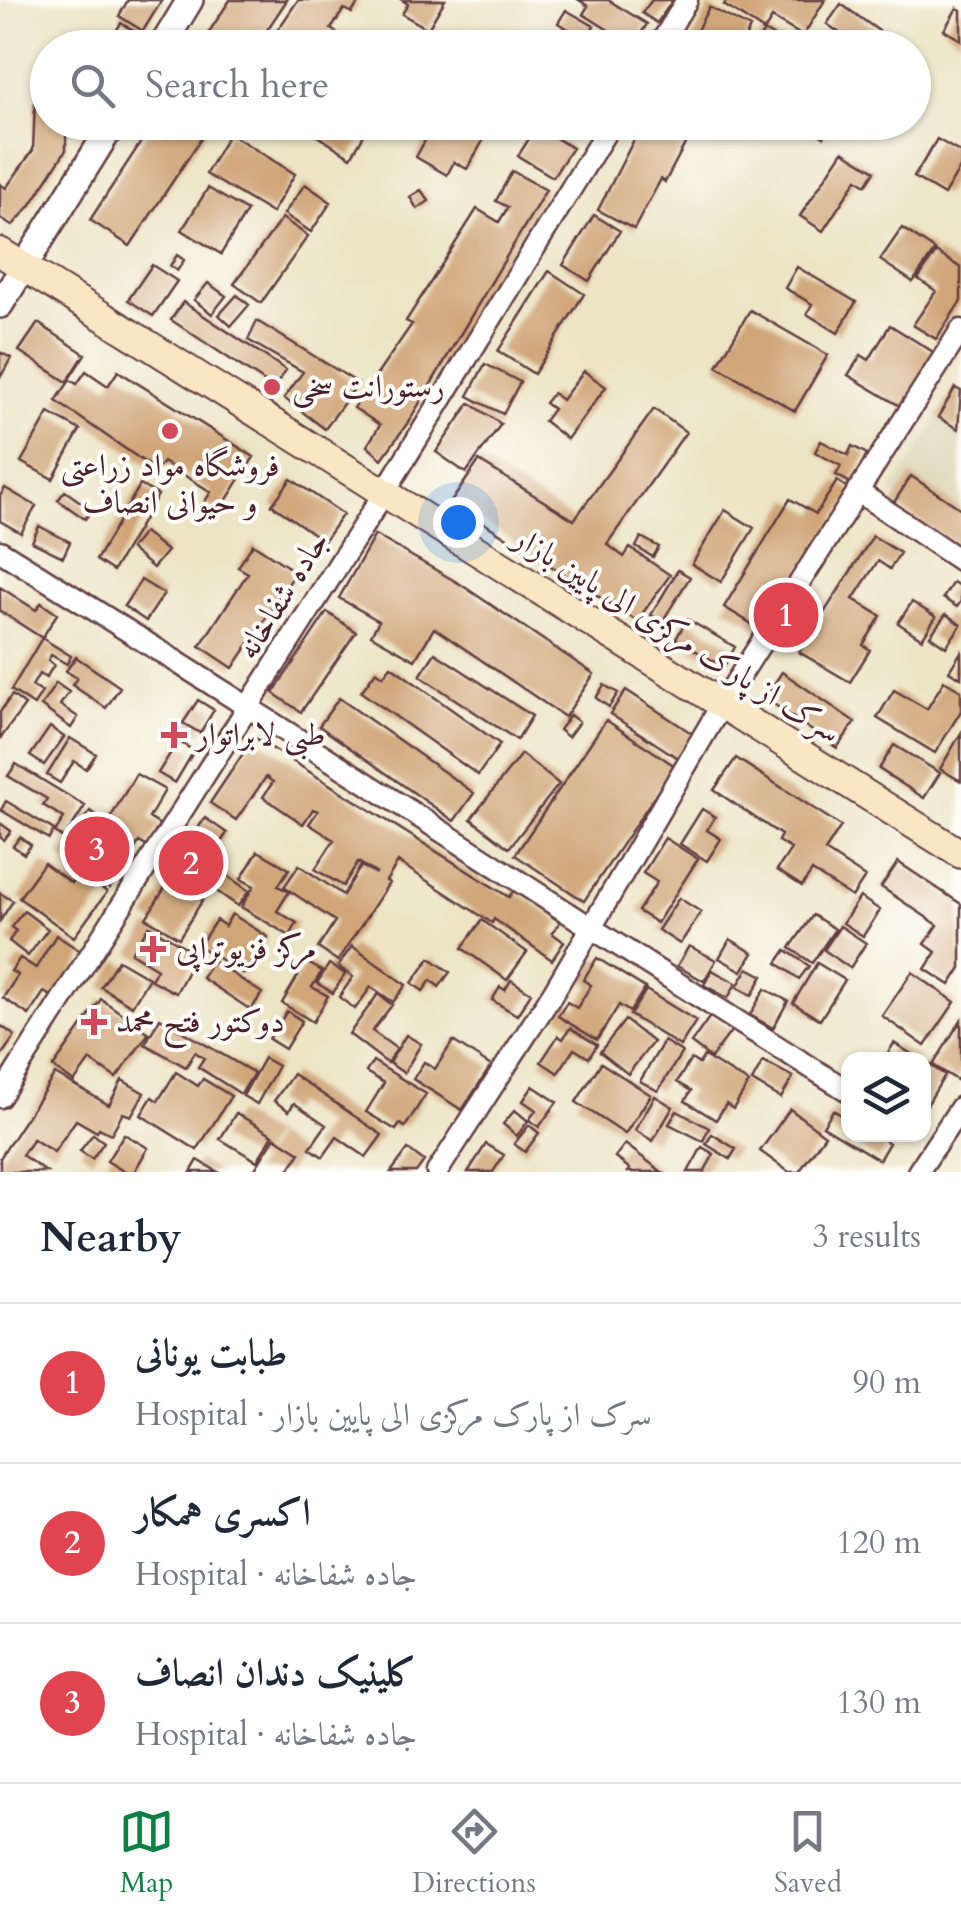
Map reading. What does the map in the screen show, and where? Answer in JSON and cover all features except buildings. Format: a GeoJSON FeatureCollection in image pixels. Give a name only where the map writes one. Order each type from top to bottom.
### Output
{"type":"FeatureCollection","features":[{"type":"Feature","properties":{"kind":"main road","name":"سرک از پارک مرکزی الی پایین بازار"},"geometry":{"type":"LineString","coordinates":[[0,252],[961,854]]}},
{"type":"Feature","properties":{"kind":"street"},"geometry":{"type":"LineString","coordinates":[[172,30],[190,0]]}},
{"type":"Feature","properties":{"kind":"street"},"geometry":{"type":"LineString","coordinates":[[669,30],[687,0]]}},
{"type":"Feature","properties":{"kind":"street"},"geometry":{"type":"LineString","coordinates":[[0,306],[103,140]]}},
{"type":"Feature","properties":{"kind":"street","name":"جاده شفاخانه"},"geometry":{"type":"LineString","coordinates":[[0,1097],[384,493],[601,140]]}},
{"type":"Feature","properties":{"kind":"street"},"geometry":{"type":"LineString","coordinates":[[437,1172],[590,930],[722,704],[961,330]]}},
{"type":"Feature","properties":{"kind":"street"},"geometry":{"type":"LineString","coordinates":[[857,490],[961,561]]}},
{"type":"Feature","properties":{"kind":"street"},"geometry":{"type":"LineString","coordinates":[[0,550],[249,704],[590,930],[841,1087]]}},
{"type":"Feature","properties":{"kind":"street"},"geometry":{"type":"LineString","coordinates":[[931,1135],[961,1106]]}},
{"type":"Feature","properties":{"kind":"street"},"geometry":{"type":"LineString","coordinates":[[918,1172],[926,1142]]}},
{"type":"Feature","properties":{"kind":"shaded area"},"geometry":{"type":"Polygon","coordinates":[[[961,386],[961,540],[890,493],[961,386]]]}},
{"type":"Feature","properties":{"kind":"place","name":"رستورانت سخی"},"geometry":{"type":"Point","coordinates":[272,387]}},
{"type":"Feature","properties":{"kind":"place","name":"فروشگاه مواد زراعتی و حیوانی انصاف"},"geometry":{"type":"Point","coordinates":[170,431]}},
{"type":"Feature","properties":{"kind":"place","name":"طبابت یونانی"},"geometry":{"type":"Point","coordinates":[786,615]}},
{"type":"Feature","properties":{"kind":"place","name":"طبی لابراتوار"},"geometry":{"type":"Point","coordinates":[174,735]}},
{"type":"Feature","properties":{"kind":"place","name":"کلینیک دندان انصاف"},"geometry":{"type":"Point","coordinates":[97,849]}},
{"type":"Feature","properties":{"kind":"place","name":"اکسری همکار"},"geometry":{"type":"Point","coordinates":[191,863]}},
{"type":"Feature","properties":{"kind":"place","name":"مرکز فزیوتراپی"},"geometry":{"type":"Point","coordinates":[153,949]}},
{"type":"Feature","properties":{"kind":"place","name":"دوکتور فتح محمد"},"geometry":{"type":"Point","coordinates":[94,1022]}}]}
